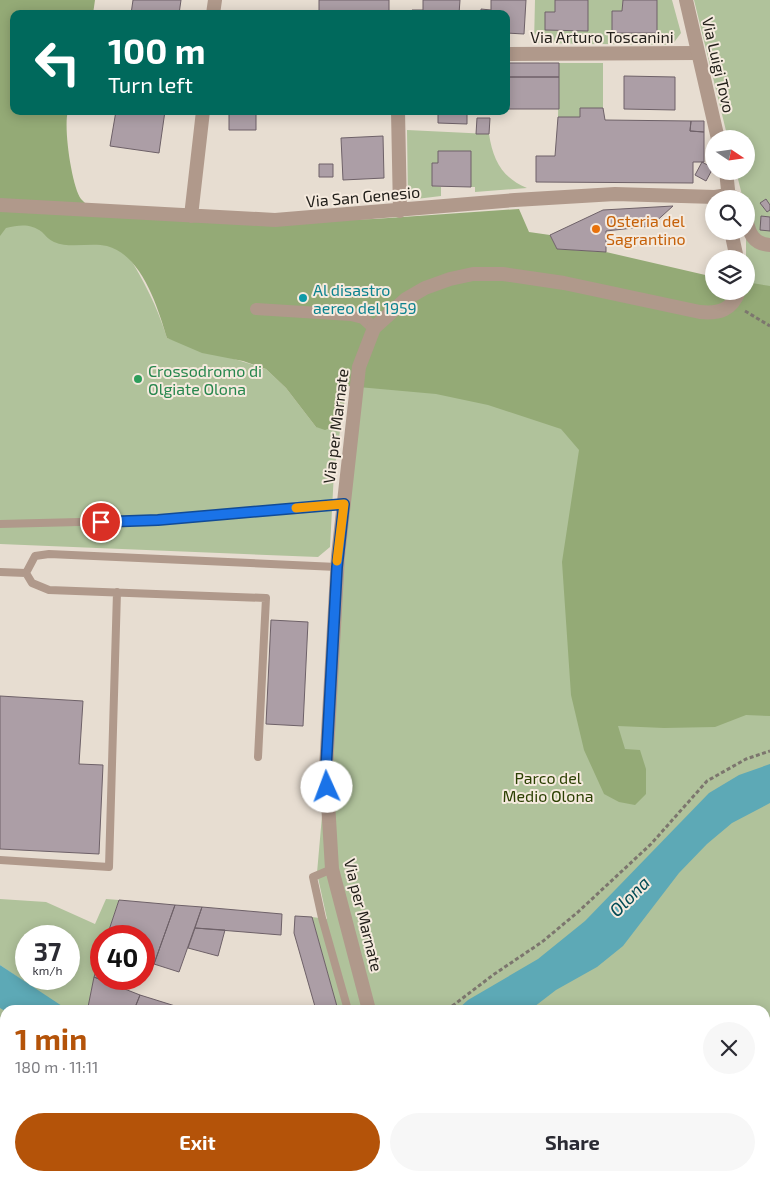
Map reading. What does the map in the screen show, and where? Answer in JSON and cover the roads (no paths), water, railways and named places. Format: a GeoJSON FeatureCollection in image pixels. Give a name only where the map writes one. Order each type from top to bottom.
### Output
{"type":"FeatureCollection","features":[{"type":"Feature","properties":{"kind":"street","name":"Via Luigi Tovo"},"geometry":{"type":"LineString","coordinates":[[686,0],[716,130]]}},
{"type":"Feature","properties":{"kind":"street","name":"Via Arturo Toscanini"},"geometry":{"type":"LineString","coordinates":[[510,54],[697,53]]}},
{"type":"Feature","properties":{"kind":"street"},"geometry":{"type":"LineString","coordinates":[[191,216],[203,115]]}},
{"type":"Feature","properties":{"kind":"street"},"geometry":{"type":"LineString","coordinates":[[398,115],[400,211]]}},
{"type":"Feature","properties":{"kind":"street","name":"Via San Genesio"},"geometry":{"type":"LineString","coordinates":[[0,205],[275,220],[515,200],[615,194],[705,197]]}},
{"type":"Feature","properties":{"kind":"street"},"geometry":{"type":"LineString","coordinates":[[755,240],[759,244],[770,246]]}},
{"type":"Feature","properties":{"kind":"street","name":"Via per Marnate"},"geometry":{"type":"LineString","coordinates":[[368,1005],[332,869],[326,769],[337,567],[359,367],[374,328],[400,303],[425,288],[450,279],[473,274],[503,274],[564,283],[688,311],[707,313],[726,309],[734,300]]}},
{"type":"Feature","properties":{"kind":"street"},"geometry":{"type":"LineString","coordinates":[[256,309],[351,315],[363,318],[374,328]]}},
{"type":"Feature","properties":{"kind":"lane"},"geometry":{"type":"LineString","coordinates":[[0,524],[158,520],[344,504]]}},
{"type":"Feature","properties":{"kind":"lane"},"geometry":{"type":"LineString","coordinates":[[26,573],[34,556],[49,554],[337,567]]}},
{"type":"Feature","properties":{"kind":"lane"},"geometry":{"type":"LineString","coordinates":[[0,572],[26,573]]}},
{"type":"Feature","properties":{"kind":"lane"},"geometry":{"type":"LineString","coordinates":[[26,573],[32,583],[49,590],[266,598],[258,757]]}},
{"type":"Feature","properties":{"kind":"lane"},"geometry":{"type":"LineString","coordinates":[[0,860],[109,867],[117,592]]}},
{"type":"Feature","properties":{"kind":"lane"},"geometry":{"type":"LineString","coordinates":[[332,869],[313,877],[322,918],[347,1005]]}},
{"type":"Feature","properties":{"kind":"water","name":"Olona"},"geometry":{"type":"Polygon","coordinates":[[[770,764],[770,803],[732,823],[707,844],[679,873],[623,946],[597,967],[556,990],[536,1005],[462,1005],[538,959],[585,921],[709,793],[739,775],[770,764]]]}},
{"type":"Feature","properties":{"kind":"water"},"geometry":{"type":"Polygon","coordinates":[[[0,965],[15,975],[15,990],[38,990],[60,1005],[0,1005],[0,965]]]}},
{"type":"Feature","properties":{"kind":"place","name":"Osteria del Sagrantino"},"geometry":{"type":"Point","coordinates":[596,229]}},
{"type":"Feature","properties":{"kind":"place","name":"Al disastro aereo del 1959"},"geometry":{"type":"Point","coordinates":[303,298]}},
{"type":"Feature","properties":{"kind":"place","name":"Crossodromo di Olgiate Olona"},"geometry":{"type":"Point","coordinates":[138,379]}},
{"type":"Feature","properties":{"kind":"park label","name":"Parco del Medio Olona"},"geometry":{"type":"Point","coordinates":[548,786]}}]}
